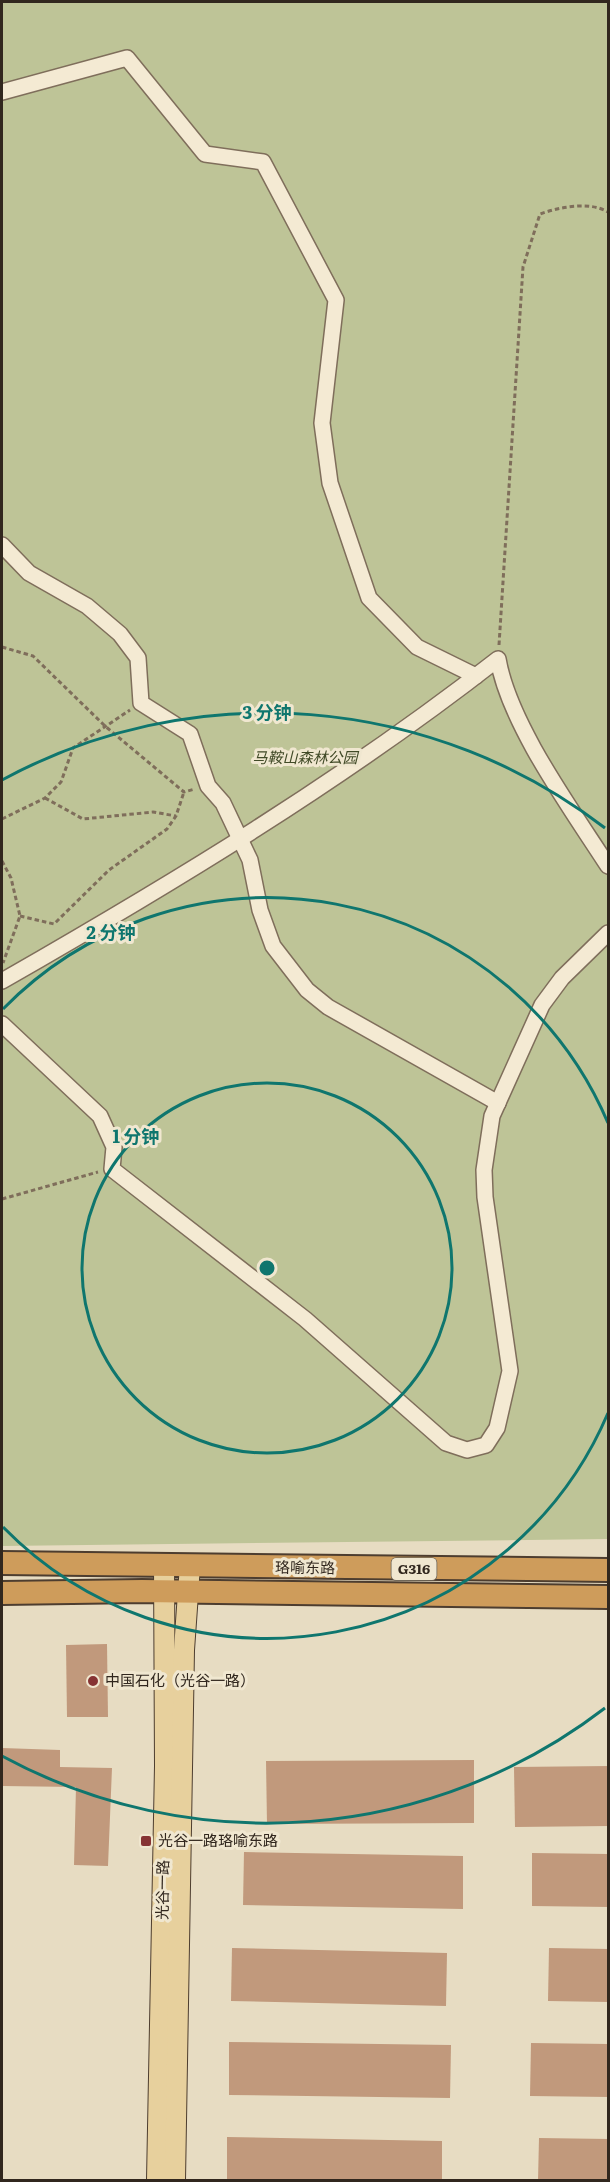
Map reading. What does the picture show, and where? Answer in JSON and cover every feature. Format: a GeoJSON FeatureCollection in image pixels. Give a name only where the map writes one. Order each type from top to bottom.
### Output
{"type":"FeatureCollection","features":[{"type":"Feature","properties":{"kind":"highway","name":"珞喻东路"},"geometry":{"type":"LineString","coordinates":[[2,1563],[609,1570]]}},
{"type":"Feature","properties":{"kind":"highway","name":"珞喻东路"},"geometry":{"type":"LineString","coordinates":[[2,1593],[188,1592],[609,1597]]}},
{"type":"Feature","properties":{"kind":"main road","name":"光谷一路"},"geometry":{"type":"LineString","coordinates":[[157,2181],[165,1766],[164,1564]]}},
{"type":"Feature","properties":{"kind":"main road","name":"光谷一路"},"geometry":{"type":"LineString","coordinates":[[176,2181],[184,1650],[190,1565]]}},
{"type":"Feature","properties":{"kind":"street"},"geometry":{"type":"LineString","coordinates":[[2,92],[127,58],[205,154],[263,162],[336,300],[322,423],[330,483],[369,598],[417,647],[476,676]]}},
{"type":"Feature","properties":{"kind":"street"},"geometry":{"type":"LineString","coordinates":[[2,545],[29,573],[87,606],[120,634],[138,658],[141,703],[190,734],[208,786],[223,803],[250,860],[260,910],[273,946],[307,990],[328,1007],[498,1102]]}},
{"type":"Feature","properties":{"kind":"street"},"geometry":{"type":"LineString","coordinates":[[2,981],[240,841],[430,713],[498,659],[501,677],[521,723],[609,866]]}},
{"type":"Feature","properties":{"kind":"street"},"geometry":{"type":"LineString","coordinates":[[2,1024],[100,1116],[114,1148],[112,1168],[306,1320],[446,1443],[467,1450],[486,1444],[497,1428],[510,1371],[485,1197],[484,1170],[492,1116],[542,1005],[562,978],[609,933]]}},
{"type":"Feature","properties":{"kind":"path"},"geometry":{"type":"LineString","coordinates":[[498,659],[523,267],[540,214],[558,207],[601,208],[609,212]]}},
{"type":"Feature","properties":{"kind":"path"},"geometry":{"type":"LineString","coordinates":[[2,647],[33,656],[105,726],[184,792]]}},
{"type":"Feature","properties":{"kind":"path"},"geometry":{"type":"LineString","coordinates":[[2,819],[45,798],[61,782],[73,748],[141,703]]}},
{"type":"Feature","properties":{"kind":"path"},"geometry":{"type":"LineString","coordinates":[[184,792],[208,786]]}},
{"type":"Feature","properties":{"kind":"path"},"geometry":{"type":"LineString","coordinates":[[20,916],[54,924],[109,870],[167,829],[176,816],[184,792]]}},
{"type":"Feature","properties":{"kind":"path"},"geometry":{"type":"LineString","coordinates":[[45,798],[82,819],[153,812],[176,816]]}},
{"type":"Feature","properties":{"kind":"path"},"geometry":{"type":"LineString","coordinates":[[2,861],[11,878],[20,916],[7,947],[2,967]]}},
{"type":"Feature","properties":{"kind":"path"},"geometry":{"type":"LineString","coordinates":[[2,1199],[112,1168]]}},
{"type":"Feature","properties":{"kind":"green space","name":"马鞍山森林公园"},"geometry":{"type":"Polygon","coordinates":[[[2,2],[608,2],[608,1539],[2,1546],[2,2]]]}},
{"type":"Feature","properties":{"kind":"building"},"geometry":{"type":"Polygon","coordinates":[[[107,1644],[108,1717],[67,1717],[66,1645],[107,1644]]]}},
{"type":"Feature","properties":{"kind":"building"},"geometry":{"type":"Polygon","coordinates":[[[2,1748],[60,1750],[60,1767],[112,1768],[108,1866],[74,1865],[76,1787],[2,1786],[2,1748]]]}},
{"type":"Feature","properties":{"kind":"building"},"geometry":{"type":"Polygon","coordinates":[[[474,1760],[474,1823],[267,1824],[266,1761],[474,1760]]]}},
{"type":"Feature","properties":{"kind":"building"},"geometry":{"type":"Polygon","coordinates":[[[609,1766],[609,1826],[515,1827],[514,1767],[609,1766]]]}},
{"type":"Feature","properties":{"kind":"building"},"geometry":{"type":"Polygon","coordinates":[[[244,1852],[463,1856],[463,1909],[243,1905],[244,1852]]]}},
{"type":"Feature","properties":{"kind":"building"},"geometry":{"type":"Polygon","coordinates":[[[532,1853],[609,1854],[609,1907],[532,1906],[532,1853]]]}},
{"type":"Feature","properties":{"kind":"building"},"geometry":{"type":"Polygon","coordinates":[[[232,1948],[447,1953],[446,2006],[231,2001],[232,1948]]]}},
{"type":"Feature","properties":{"kind":"building"},"geometry":{"type":"Polygon","coordinates":[[[549,1948],[609,1949],[609,2002],[548,2001],[549,1948]]]}},
{"type":"Feature","properties":{"kind":"building"},"geometry":{"type":"Polygon","coordinates":[[[229,2042],[451,2045],[450,2098],[229,2095],[229,2042]]]}},
{"type":"Feature","properties":{"kind":"building"},"geometry":{"type":"Polygon","coordinates":[[[531,2043],[609,2044],[609,2097],[530,2096],[531,2043]]]}},
{"type":"Feature","properties":{"kind":"building"},"geometry":{"type":"Polygon","coordinates":[[[227,2137],[442,2141],[442,2181],[227,2181],[227,2137]]]}},
{"type":"Feature","properties":{"kind":"building"},"geometry":{"type":"Polygon","coordinates":[[[539,2138],[609,2139],[609,2181],[538,2181],[539,2138]]]}},
{"type":"Feature","properties":{"kind":"place","name":"中国石化（光谷一路）"},"geometry":{"type":"Point","coordinates":[93,1681]}},
{"type":"Feature","properties":{"kind":"place","name":"光谷一路珞喻东路"},"geometry":{"type":"Point","coordinates":[146,1841]}}]}
